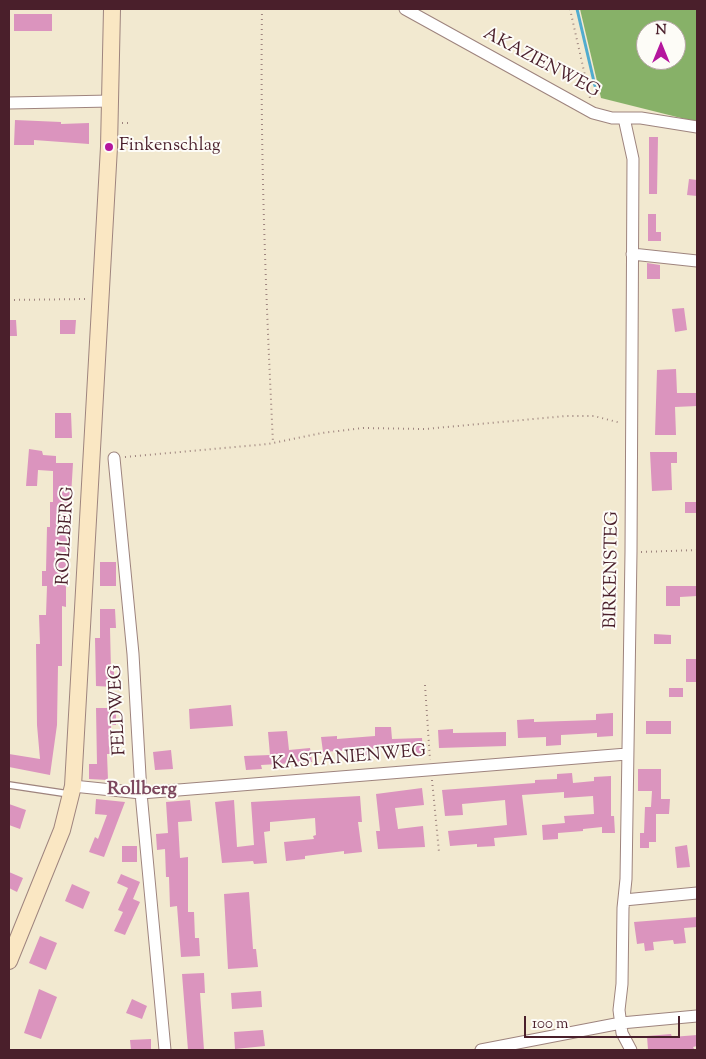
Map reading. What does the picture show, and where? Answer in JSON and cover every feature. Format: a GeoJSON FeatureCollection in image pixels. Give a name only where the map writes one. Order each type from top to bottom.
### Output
{"type":"FeatureCollection","features":[{"type":"Feature","properties":{"kind":"main road","name":"ROLLBERG"},"geometry":{"type":"LineString","coordinates":[[9,961],[62,830],[72,790],[101,299],[111,101],[112,9]]}},
{"type":"Feature","properties":{"kind":"street","name":"AKAZIENWEG"},"geometry":{"type":"LineString","coordinates":[[405,9],[593,113],[612,118],[641,118],[697,127]]}},
{"type":"Feature","properties":{"kind":"street"},"geometry":{"type":"LineString","coordinates":[[9,103],[111,101]]}},
{"type":"Feature","properties":{"kind":"street","name":"BIRKENSTEG"},"geometry":{"type":"LineString","coordinates":[[624,118],[633,159],[631,552],[626,879],[622,984],[618,1010],[622,1033],[631,1050]]}},
{"type":"Feature","properties":{"kind":"street"},"geometry":{"type":"LineString","coordinates":[[632,254],[697,261]]}},
{"type":"Feature","properties":{"kind":"street","name":"FELDWEG"},"geometry":{"type":"LineString","coordinates":[[114,458],[133,654],[141,793],[165,1050]]}},
{"type":"Feature","properties":{"kind":"street","name":"KASTANIENWEG"},"geometry":{"type":"LineString","coordinates":[[72,790],[141,793],[628,754]]}},
{"type":"Feature","properties":{"kind":"street"},"geometry":{"type":"LineString","coordinates":[[624,900],[697,893]]}},
{"type":"Feature","properties":{"kind":"street"},"geometry":{"type":"LineString","coordinates":[[481,1050],[621,1023],[697,1016]]}},
{"type":"Feature","properties":{"kind":"lane"},"geometry":{"type":"LineString","coordinates":[[9,785],[72,790]]}},
{"type":"Feature","properties":{"kind":"path"},"geometry":{"type":"LineString","coordinates":[[262,9],[263,198],[273,443]]}},
{"type":"Feature","properties":{"kind":"path"},"geometry":{"type":"LineString","coordinates":[[570,9],[593,113]]}},
{"type":"Feature","properties":{"kind":"path"},"geometry":{"type":"LineString","coordinates":[[9,300],[101,299]]}},
{"type":"Feature","properties":{"kind":"path"},"geometry":{"type":"LineString","coordinates":[[114,458],[273,443],[322,433],[362,428],[425,429],[566,416],[594,416],[631,426]]}},
{"type":"Feature","properties":{"kind":"path"},"geometry":{"type":"LineString","coordinates":[[631,552],[697,550]]}},
{"type":"Feature","properties":{"kind":"green space"},"geometry":{"type":"Polygon","coordinates":[[[580,9],[697,9],[697,122],[601,98],[580,9]]]}},
{"type":"Feature","properties":{"kind":"building"},"geometry":{"type":"Polygon","coordinates":[[[14,14],[52,14],[52,31],[14,31],[14,14]]]}},
{"type":"Feature","properties":{"kind":"building"},"geometry":{"type":"Polygon","coordinates":[[[15,120],[61,122],[61,124],[89,123],[89,144],[34,140],[34,145],[14,145],[15,120]]]}},
{"type":"Feature","properties":{"kind":"building"},"geometry":{"type":"Polygon","coordinates":[[[649,137],[658,137],[657,194],[649,194],[649,137]]]}},
{"type":"Feature","properties":{"kind":"building"},"geometry":{"type":"Polygon","coordinates":[[[689,179],[697,180],[697,196],[687,195],[689,179]]]}},
{"type":"Feature","properties":{"kind":"building"},"geometry":{"type":"Polygon","coordinates":[[[648,214],[656,214],[656,232],[661,232],[661,241],[648,241],[648,214]]]}},
{"type":"Feature","properties":{"kind":"building"},"geometry":{"type":"Polygon","coordinates":[[[647,263],[660,265],[660,279],[647,279],[647,263]]]}},
{"type":"Feature","properties":{"kind":"building"},"geometry":{"type":"Polygon","coordinates":[[[684,308],[687,330],[675,332],[672,309],[684,308]]]}},
{"type":"Feature","properties":{"kind":"building"},"geometry":{"type":"Polygon","coordinates":[[[9,320],[16,320],[17,336],[9,336],[9,320]]]}},
{"type":"Feature","properties":{"kind":"building"},"geometry":{"type":"Polygon","coordinates":[[[60,320],[76,320],[75,334],[60,334],[60,320]]]}},
{"type":"Feature","properties":{"kind":"building"},"geometry":{"type":"Polygon","coordinates":[[[676,369],[677,393],[697,393],[697,406],[675,407],[676,435],[655,435],[657,370],[676,369]]]}},
{"type":"Feature","properties":{"kind":"building"},"geometry":{"type":"Polygon","coordinates":[[[55,413],[71,413],[72,438],[55,438],[55,413]]]}},
{"type":"Feature","properties":{"kind":"building"},"geometry":{"type":"Polygon","coordinates":[[[29,449],[42,451],[43,455],[56,456],[56,463],[73,463],[67,563],[68,587],[66,587],[66,607],[62,606],[62,666],[58,666],[57,725],[50,775],[9,767],[9,754],[40,759],[37,725],[36,644],[40,644],[39,615],[46,615],[47,586],[42,586],[42,571],[46,571],[47,527],[50,527],[50,502],[53,502],[53,471],[38,470],[37,486],[26,486],[29,449]]]}},
{"type":"Feature","properties":{"kind":"building"},"geometry":{"type":"Polygon","coordinates":[[[650,452],[677,452],[677,463],[671,463],[672,490],[652,491],[650,452]]]}},
{"type":"Feature","properties":{"kind":"building"},"geometry":{"type":"Polygon","coordinates":[[[685,502],[697,502],[697,513],[685,513],[685,502]]]}},
{"type":"Feature","properties":{"kind":"building"},"geometry":{"type":"Polygon","coordinates":[[[100,562],[116,562],[116,586],[100,586],[100,562]]]}},
{"type":"Feature","properties":{"kind":"building"},"geometry":{"type":"Polygon","coordinates":[[[666,586],[697,586],[697,596],[680,597],[680,606],[666,606],[666,586]]]}},
{"type":"Feature","properties":{"kind":"building"},"geometry":{"type":"Polygon","coordinates":[[[100,609],[115,609],[116,628],[110,628],[111,671],[114,671],[114,687],[96,686],[95,638],[100,638],[100,609]]]}},
{"type":"Feature","properties":{"kind":"building"},"geometry":{"type":"Polygon","coordinates":[[[654,634],[671,635],[671,644],[654,644],[654,634]]]}},
{"type":"Feature","properties":{"kind":"building"},"geometry":{"type":"Polygon","coordinates":[[[686,659],[697,659],[697,682],[686,682],[686,659]]]}},
{"type":"Feature","properties":{"kind":"building"},"geometry":{"type":"Polygon","coordinates":[[[669,688],[683,688],[683,697],[669,697],[669,688]]]}},
{"type":"Feature","properties":{"kind":"building"},"geometry":{"type":"Polygon","coordinates":[[[231,705],[233,726],[190,729],[189,709],[231,705]]]}},
{"type":"Feature","properties":{"kind":"building"},"geometry":{"type":"Polygon","coordinates":[[[96,708],[116,708],[116,725],[111,725],[112,754],[107,754],[108,780],[89,779],[89,764],[97,764],[96,708]]]}},
{"type":"Feature","properties":{"kind":"building"},"geometry":{"type":"Polygon","coordinates":[[[613,713],[613,736],[597,737],[597,733],[561,735],[561,745],[546,746],[546,737],[518,738],[517,720],[534,719],[534,722],[596,720],[596,714],[613,713]]]}},
{"type":"Feature","properties":{"kind":"building"},"geometry":{"type":"Polygon","coordinates":[[[646,721],[671,721],[671,734],[646,734],[646,721]]]}},
{"type":"Feature","properties":{"kind":"building"},"geometry":{"type":"Polygon","coordinates":[[[375,727],[391,727],[392,739],[422,738],[423,755],[407,755],[406,747],[369,749],[369,755],[352,756],[352,750],[323,752],[321,737],[337,736],[337,739],[375,736],[375,727]]]}},
{"type":"Feature","properties":{"kind":"building"},"geometry":{"type":"Polygon","coordinates":[[[453,729],[453,733],[506,732],[506,746],[439,748],[438,730],[453,729]]]}},
{"type":"Feature","properties":{"kind":"building"},"geometry":{"type":"Polygon","coordinates":[[[287,731],[289,750],[310,748],[312,762],[261,765],[262,769],[246,770],[244,756],[270,755],[268,732],[287,731]]]}},
{"type":"Feature","properties":{"kind":"building"},"geometry":{"type":"Polygon","coordinates":[[[171,750],[173,769],[155,770],[153,752],[171,750]]]}},
{"type":"Feature","properties":{"kind":"building"},"geometry":{"type":"Polygon","coordinates":[[[638,769],[661,769],[661,799],[670,799],[669,814],[656,814],[656,842],[649,842],[649,848],[640,848],[640,833],[644,833],[645,807],[651,807],[652,791],[638,791],[638,769]]]}},
{"type":"Feature","properties":{"kind":"building"},"geometry":{"type":"Polygon","coordinates":[[[572,773],[573,783],[594,781],[594,777],[611,776],[611,816],[614,816],[615,833],[602,833],[602,827],[558,833],[558,839],[543,840],[542,825],[565,823],[564,816],[594,814],[593,796],[564,798],[564,792],[522,795],[527,835],[494,838],[495,846],[477,847],[477,844],[450,846],[448,831],[507,825],[505,800],[462,804],[463,815],[445,816],[442,790],[535,783],[535,780],[557,779],[557,774],[572,773]]]}},
{"type":"Feature","properties":{"kind":"building"},"geometry":{"type":"Polygon","coordinates":[[[422,788],[424,805],[395,808],[398,829],[423,826],[425,847],[378,849],[376,831],[380,831],[376,794],[422,788]]]}},
{"type":"Feature","properties":{"kind":"building"},"geometry":{"type":"Polygon","coordinates":[[[360,796],[362,822],[358,822],[362,852],[344,854],[344,851],[305,856],[305,859],[286,861],[284,842],[314,839],[313,836],[316,835],[315,818],[270,822],[270,831],[264,832],[267,863],[254,864],[253,861],[222,863],[215,802],[234,800],[237,847],[254,845],[251,802],[360,796]]]}},
{"type":"Feature","properties":{"kind":"building"},"geometry":{"type":"Polygon","coordinates":[[[96,799],[125,802],[104,857],[89,852],[95,837],[98,839],[107,815],[95,814],[96,799]]]}},
{"type":"Feature","properties":{"kind":"building"},"geometry":{"type":"Polygon","coordinates":[[[190,800],[192,821],[178,822],[180,858],[188,857],[188,912],[194,912],[195,938],[199,938],[200,956],[181,957],[177,906],[170,907],[169,877],[166,877],[165,849],[157,850],[156,834],[168,833],[166,802],[190,800]]]}},
{"type":"Feature","properties":{"kind":"building"},"geometry":{"type":"Polygon","coordinates":[[[9,804],[26,810],[20,829],[9,825],[9,804]]]}},
{"type":"Feature","properties":{"kind":"building"},"geometry":{"type":"Polygon","coordinates":[[[687,845],[690,867],[677,868],[675,847],[687,845]]]}},
{"type":"Feature","properties":{"kind":"building"},"geometry":{"type":"Polygon","coordinates":[[[122,846],[137,846],[137,862],[122,862],[122,846]]]}},
{"type":"Feature","properties":{"kind":"building"},"geometry":{"type":"Polygon","coordinates":[[[9,872],[23,878],[17,892],[9,888],[9,872]]]}},
{"type":"Feature","properties":{"kind":"building"},"geometry":{"type":"Polygon","coordinates":[[[121,874],[140,882],[133,899],[140,902],[125,935],[114,931],[123,912],[118,910],[128,888],[117,883],[121,874]]]}},
{"type":"Feature","properties":{"kind":"building"},"geometry":{"type":"Polygon","coordinates":[[[72,884],[90,892],[83,909],[65,901],[72,884]]]}},
{"type":"Feature","properties":{"kind":"building"},"geometry":{"type":"Polygon","coordinates":[[[249,892],[253,949],[256,949],[258,967],[228,969],[224,894],[249,892]]]}},
{"type":"Feature","properties":{"kind":"building"},"geometry":{"type":"Polygon","coordinates":[[[697,917],[697,927],[684,928],[686,943],[674,944],[673,940],[653,942],[654,950],[645,951],[644,943],[637,944],[634,922],[697,917]]]}},
{"type":"Feature","properties":{"kind":"building"},"geometry":{"type":"Polygon","coordinates":[[[40,936],[57,943],[46,970],[29,963],[40,936]]]}},
{"type":"Feature","properties":{"kind":"building"},"geometry":{"type":"Polygon","coordinates":[[[204,973],[205,993],[200,993],[204,1050],[188,1050],[182,974],[204,973]]]}},
{"type":"Feature","properties":{"kind":"building"},"geometry":{"type":"Polygon","coordinates":[[[39,989],[57,997],[41,1039],[24,1033],[39,989]]]}},
{"type":"Feature","properties":{"kind":"building"},"geometry":{"type":"Polygon","coordinates":[[[261,991],[262,1007],[232,1009],[231,993],[261,991]]]}},
{"type":"Feature","properties":{"kind":"building"},"geometry":{"type":"Polygon","coordinates":[[[132,999],[147,1006],[142,1019],[126,1013],[132,999]]]}},
{"type":"Feature","properties":{"kind":"building"},"geometry":{"type":"Polygon","coordinates":[[[263,1030],[265,1046],[235,1049],[234,1032],[263,1030]]]}},
{"type":"Feature","properties":{"kind":"building"},"geometry":{"type":"Polygon","coordinates":[[[671,1034],[672,1037],[697,1035],[697,1046],[693,1047],[694,1049],[648,1050],[647,1036],[671,1034]]]}},
{"type":"Feature","properties":{"kind":"building"},"geometry":{"type":"Polygon","coordinates":[[[151,1039],[151,1050],[131,1050],[130,1040],[151,1039]]]}},
{"type":"Feature","properties":{"kind":"waterway"},"geometry":{"type":"LineString","coordinates":[[577,9],[595,86]]}},
{"type":"Feature","properties":{"kind":"place","name":"Finkenschlag"},"geometry":{"type":"Point","coordinates":[109,147]}},
{"type":"Feature","properties":{"kind":"district","name":"Rollberg"},"geometry":{"type":"Point","coordinates":[142,791]}}]}
